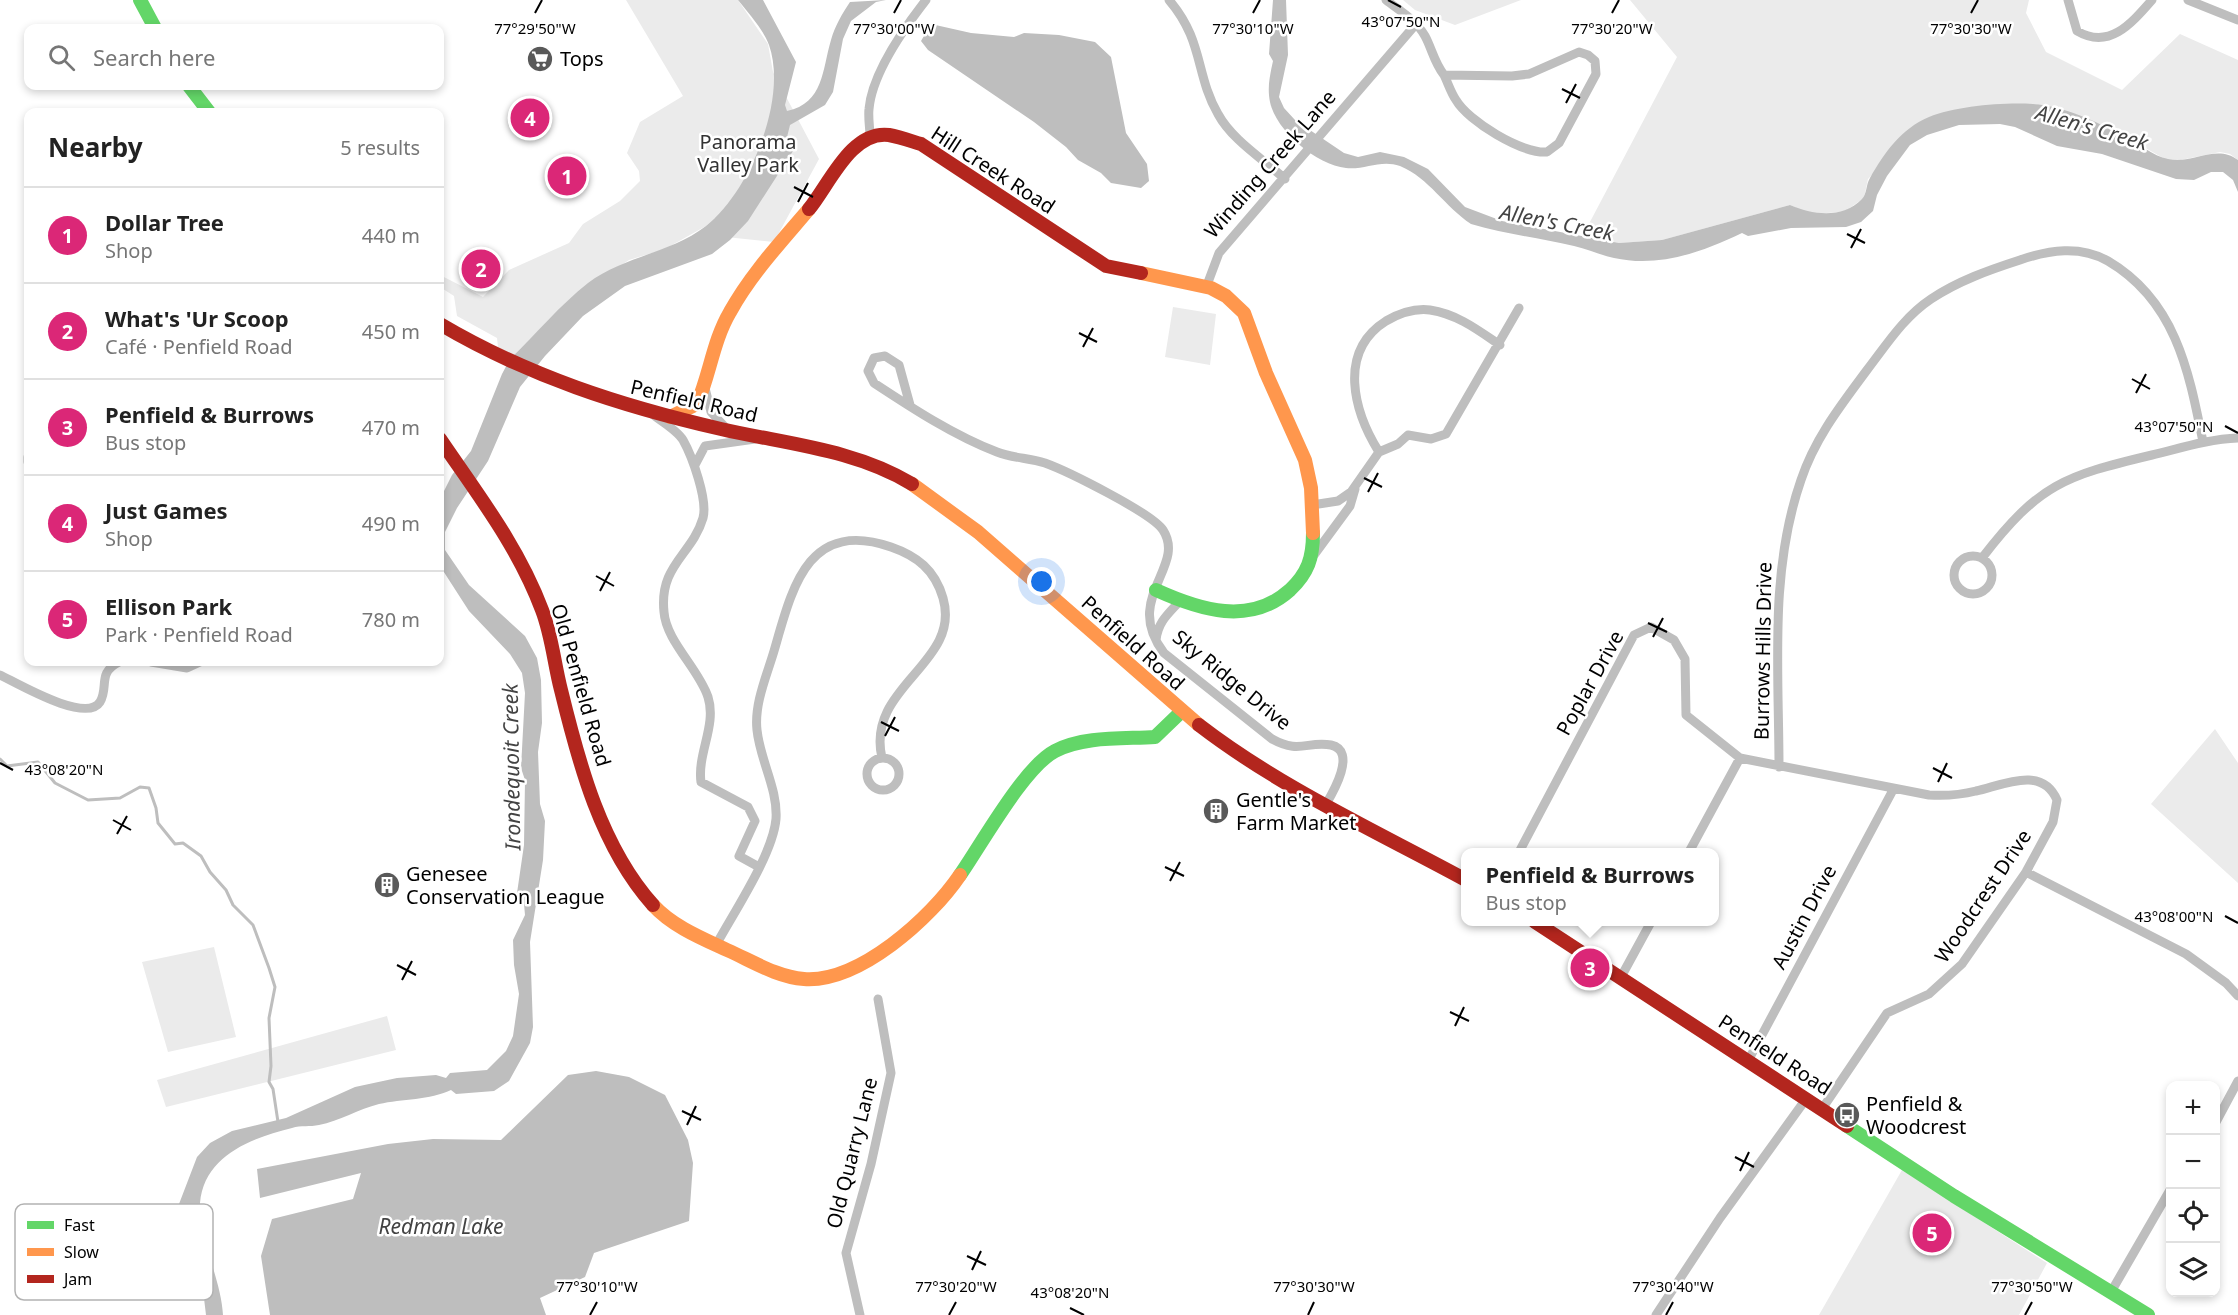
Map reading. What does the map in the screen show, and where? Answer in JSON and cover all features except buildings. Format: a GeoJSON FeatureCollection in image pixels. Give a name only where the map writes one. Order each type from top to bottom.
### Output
{"type":"FeatureCollection","features":[{"type":"Feature","properties":{"kind":"street"},"geometry":{"type":"LineString","coordinates":[[140,0],[153,24]]}},
{"type":"Feature","properties":{"kind":"street"},"geometry":{"type":"LineString","coordinates":[[670,417],[697,404],[705,386],[714,347],[729,313],[749,281],[792,231],[844,157],[870,138],[869,109],[873,91],[909,22],[926,0]]}},
{"type":"Feature","properties":{"kind":"street"},"geometry":{"type":"LineString","coordinates":[[1169,0],[1179,12],[1195,41],[1218,116],[1227,127],[1285,178]]}},
{"type":"Feature","properties":{"kind":"street"},"geometry":{"type":"LineString","coordinates":[[1386,0],[1416,24],[1428,41],[1436,64],[1444,75],[1456,101],[1473,118],[1514,144],[1542,153],[1551,151],[1559,143],[1596,75],[1597,66],[1588,55],[1579,52],[1529,74],[1444,75]]}},
{"type":"Feature","properties":{"kind":"street"},"geometry":{"type":"LineString","coordinates":[[2067,0],[2077,31],[2089,38],[2102,40],[2132,21],[2152,0]]}},
{"type":"Feature","properties":{"kind":"street"},"geometry":{"type":"LineString","coordinates":[[2188,0],[2238,20]]}},
{"type":"Feature","properties":{"kind":"street","name":"Winding Creek Lane"},"geometry":{"type":"LineString","coordinates":[[1207,285],[1218,253],[1416,24]]}},
{"type":"Feature","properties":{"kind":"street"},"geometry":{"type":"LineString","coordinates":[[192,90],[206,108]]}},
{"type":"Feature","properties":{"kind":"street","name":"Hill Creek Road"},"geometry":{"type":"LineString","coordinates":[[870,138],[887,135],[921,144],[936,152],[1106,266],[1126,272],[1207,285]]}},
{"type":"Feature","properties":{"kind":"street","name":"Burrows Hills Drive"},"geometry":{"type":"LineString","coordinates":[[1779,767],[1779,589],[1787,533],[1801,480],[1819,439],[1840,405],[1899,328],[1916,310],[1952,286],[2034,255],[2058,251],[2093,254],[2126,273],[2144,290],[2175,334],[2185,359],[2203,442]]}},
{"type":"Feature","properties":{"kind":"street"},"geometry":{"type":"LineString","coordinates":[[1156,590],[1179,602],[1209,612],[1233,613],[1255,610],[1288,592],[1308,569],[1314,541],[1310,475],[1260,358],[1248,321],[1239,306],[1207,285]]}},
{"type":"Feature","properties":{"kind":"street"},"geometry":{"type":"LineString","coordinates":[[1312,505],[1338,501],[1357,484],[1379,452],[1398,444],[1408,435],[1431,439],[1446,434],[1500,345],[1519,308]]}},
{"type":"Feature","properties":{"kind":"street"},"geometry":{"type":"LineString","coordinates":[[1379,452],[1362,420],[1353,386],[1357,359],[1373,331],[1395,316],[1416,309],[1428,310],[1461,320],[1500,345]]}},
{"type":"Feature","properties":{"kind":"street","name":"Penfield Road"},"geometry":{"type":"LineString","coordinates":[[444,326],[497,356],[557,383],[600,399],[762,438],[821,448],[867,462],[902,477],[959,515],[1181,712],[1259,768],[1325,806],[1461,877]]}},
{"type":"Feature","properties":{"kind":"street","name":"Sky Ridge Drive"},"geometry":{"type":"LineString","coordinates":[[910,405],[899,365],[885,356],[874,358],[868,370],[874,383],[945,427],[998,452],[1055,467],[1152,519],[1162,528],[1168,539],[1168,552],[1147,611],[1156,642],[1164,653],[1272,739],[1288,747],[1329,745],[1337,748],[1341,754],[1342,767],[1338,782],[1325,806]]}},
{"type":"Feature","properties":{"kind":"street"},"geometry":{"type":"LineString","coordinates":[[705,386],[711,412],[727,430]]}},
{"type":"Feature","properties":{"kind":"street"},"geometry":{"type":"LineString","coordinates":[[650,412],[683,440],[690,459],[695,465],[704,502],[703,519],[663,588],[664,615],[709,698],[707,741],[699,770],[702,782],[748,807],[755,821],[739,856],[759,867]]}},
{"type":"Feature","properties":{"kind":"street"},"geometry":{"type":"LineString","coordinates":[[695,465],[705,446],[762,438]]}},
{"type":"Feature","properties":{"kind":"street"},"geometry":{"type":"LineString","coordinates":[[1982,558],[2014,518],[2062,481],[2089,470],[2203,442],[2238,438]]}},
{"type":"Feature","properties":{"kind":"street","name":"Old Penfield Road"},"geometry":{"type":"LineString","coordinates":[[444,446],[486,503],[518,555],[548,626],[562,696],[579,758],[627,873],[644,897],[661,914],[716,945],[787,976],[814,979],[839,974],[892,941],[944,899],[1024,782],[1044,759],[1055,751],[1080,742],[1155,737],[1181,712]]}},
{"type":"Feature","properties":{"kind":"street"},"geometry":{"type":"LineString","coordinates":[[1310,560],[1350,506],[1357,484]]}},
{"type":"Feature","properties":{"kind":"street"},"geometry":{"type":"LineString","coordinates":[[716,945],[771,843],[776,817],[772,790],[756,728],[758,706],[796,581],[808,562],[826,547],[841,542],[872,542],[914,556],[937,581],[946,610],[945,626],[940,641],[924,663],[908,679],[884,715],[880,730],[882,758]]}},
{"type":"Feature","properties":{"kind":"street"},"geometry":{"type":"LineString","coordinates":[[1969,556],[1982,558],[1992,573],[1990,585],[1980,593],[1962,591],[1954,581],[1958,563],[1969,556]]}},
{"type":"Feature","properties":{"kind":"street"},"geometry":{"type":"LineString","coordinates":[[1156,642],[1157,629],[1164,617],[1179,602]]}},
{"type":"Feature","properties":{"kind":"street","name":"Poplar Drive"},"geometry":{"type":"LineString","coordinates":[[1521,848],[1634,635],[1651,627],[1674,640],[1685,659],[1686,715],[1740,758]]}},
{"type":"Feature","properties":{"kind":"street"},"geometry":{"type":"LineString","coordinates":[[0,675],[42,696],[80,709],[94,708],[100,702],[108,671],[114,666]]}},
{"type":"Feature","properties":{"kind":"street"},"geometry":{"type":"LineString","coordinates":[[175,666],[187,668],[191,666]]}},
{"type":"Feature","properties":{"kind":"street"},"geometry":{"type":"LineString","coordinates":[[1691,848],[1740,758]]}},
{"type":"Feature","properties":{"kind":"street","name":"Woodcrest Drive"},"geometry":{"type":"LineString","coordinates":[[1740,758],[1893,790],[1948,796],[2031,779],[2043,784],[2054,795],[2056,814],[2026,872],[1955,973],[1929,994],[1887,1013],[1822,1109]]}},
{"type":"Feature","properties":{"kind":"street","name":"Austin Drive"},"geometry":{"type":"LineString","coordinates":[[1748,1061],[1893,790]]}},
{"type":"Feature","properties":{"kind":"street"},"geometry":{"type":"LineString","coordinates":[[2026,872],[2186,954],[2226,983],[2238,996]]}},
{"type":"Feature","properties":{"kind":"street","name":"Penfield Road"},"geometry":{"type":"LineString","coordinates":[[1543,926],[2001,1225],[2148,1315]]}},
{"type":"Feature","properties":{"kind":"street"},"geometry":{"type":"LineString","coordinates":[[1621,977],[1648,926]]}},
{"type":"Feature","properties":{"kind":"street","name":"Old Quarry Lane"},"geometry":{"type":"LineString","coordinates":[[860,1315],[846,1253],[871,1164],[891,1073],[878,999]]}},
{"type":"Feature","properties":{"kind":"street"},"geometry":{"type":"LineString","coordinates":[[2220,1115],[2238,1081]]}},
{"type":"Feature","properties":{"kind":"street"},"geometry":{"type":"LineString","coordinates":[[1656,1315],[1720,1218],[1806,1099]]}},
{"type":"Feature","properties":{"kind":"street"},"geometry":{"type":"LineString","coordinates":[[2111,1292],[2166,1197]]}},
{"type":"Feature","properties":{"kind":"green space","name":"Panorama Valley Park"},"geometry":{"type":"Polygon","coordinates":[[[626,0],[738,0],[768,44],[773,72],[819,159],[774,242],[726,237],[715,218],[706,226],[665,249],[629,260],[569,300],[514,355],[498,347],[497,338],[457,316],[454,296],[444,290],[444,277],[483,297],[509,270],[569,243],[583,224],[620,201],[640,181],[639,171],[627,153],[640,122],[683,96],[626,0]]]}},
{"type":"Feature","properties":{"kind":"green space"},"geometry":{"type":"Polygon","coordinates":[[[1403,0],[1521,0],[1455,25],[1415,10],[1403,0]]]}},
{"type":"Feature","properties":{"kind":"green space"},"geometry":{"type":"Polygon","coordinates":[[[1630,0],[2029,0],[2026,13],[2046,52],[2122,90],[2180,34],[2238,60],[2238,160],[2230,154],[2220,152],[2176,161],[2165,159],[2124,136],[2075,114],[2034,104],[1930,117],[1868,179],[1864,198],[1844,212],[1809,214],[1790,205],[1662,240],[1619,243],[1582,237],[1677,57],[1630,0]]]}},
{"type":"Feature","properties":{"kind":"green space"},"geometry":{"type":"Polygon","coordinates":[[[1173,307],[1216,314],[1210,365],[1165,357],[1173,307]]]}},
{"type":"Feature","properties":{"kind":"green space"},"geometry":{"type":"Polygon","coordinates":[[[2215,729],[2238,763],[2238,883],[2151,804],[2215,729]]]}},
{"type":"Feature","properties":{"kind":"green space"},"geometry":{"type":"Polygon","coordinates":[[[214,947],[236,1037],[168,1052],[142,962],[214,947]]]}},
{"type":"Feature","properties":{"kind":"green space"},"geometry":{"type":"Polygon","coordinates":[[[387,1016],[396,1050],[166,1107],[157,1080],[387,1016]]]}},
{"type":"Feature","properties":{"kind":"green space"},"geometry":{"type":"Polygon","coordinates":[[[1902,1170],[2047,1263],[2019,1315],[1819,1315],[1902,1170]]]}},
{"type":"Feature","properties":{"kind":"water"},"geometry":{"type":"Polygon","coordinates":[[[738,0],[763,0],[796,62],[785,105],[787,111],[799,107],[815,93],[823,74],[831,40],[850,2],[886,0],[876,2],[851,21],[843,39],[833,92],[825,105],[790,125],[787,137],[793,151],[748,221],[730,240],[712,254],[625,286],[583,316],[545,356],[520,387],[488,461],[457,508],[445,532],[445,550],[469,585],[525,636],[537,658],[541,680],[542,723],[538,752],[540,804],[545,821],[543,860],[530,942],[533,1027],[530,1043],[509,1081],[494,1091],[456,1094],[451,1090],[425,1098],[379,1104],[316,1126],[295,1127],[261,1137],[220,1161],[210,1173],[203,1187],[200,1204],[179,1204],[197,1157],[210,1143],[232,1131],[286,1118],[355,1087],[397,1078],[436,1075],[446,1078],[450,1073],[487,1070],[506,1051],[513,1036],[519,994],[513,940],[525,915],[524,904],[517,893],[524,845],[525,780],[521,768],[525,693],[522,673],[510,654],[469,611],[444,572],[444,491],[452,475],[471,451],[510,359],[588,283],[617,266],[663,249],[692,235],[706,226],[737,191],[761,143],[769,117],[773,91],[774,67],[769,45],[738,0]]]}},
{"type":"Feature","properties":{"kind":"water","name":"Allen's Creek"},"geometry":{"type":"Polygon","coordinates":[[[1273,0],[1286,0],[1288,55],[1279,97],[1284,108],[1295,120],[1344,153],[1358,157],[1380,152],[1404,157],[1428,169],[1465,207],[1502,221],[1619,243],[1662,240],[1790,205],[1818,213],[1846,210],[1862,199],[1869,180],[1888,151],[1902,135],[1919,122],[1953,110],[2008,104],[2045,105],[2080,115],[2168,159],[2186,159],[2213,154],[2230,155],[2238,160],[2238,192],[2233,180],[2223,172],[2211,172],[2194,180],[2176,179],[2102,154],[2057,146],[2015,127],[2000,124],[1959,125],[1927,135],[1910,145],[1887,176],[1877,195],[1873,211],[1861,222],[1846,227],[1791,228],[1748,236],[1742,233],[1696,252],[1664,259],[1631,261],[1614,258],[1574,246],[1471,224],[1420,178],[1400,166],[1380,164],[1346,168],[1323,160],[1299,145],[1280,124],[1269,97],[1273,61],[1269,54],[1273,0]]]}},
{"type":"Feature","properties":{"kind":"water"},"geometry":{"type":"Polygon","coordinates":[[[931,24],[971,33],[1014,37],[1024,33],[1059,35],[1095,42],[1111,57],[1126,133],[1147,164],[1149,181],[1141,188],[1111,183],[1101,173],[1078,160],[1066,147],[1034,122],[928,50],[921,41],[931,24]]]}},
{"type":"Feature","properties":{"kind":"water","name":"Redman Lake"},"geometry":{"type":"Polygon","coordinates":[[[596,1071],[629,1077],[665,1095],[688,1140],[693,1163],[689,1221],[594,1253],[585,1277],[540,1298],[546,1315],[270,1315],[261,1256],[272,1219],[353,1199],[361,1173],[260,1198],[257,1169],[388,1144],[433,1139],[501,1140],[568,1075],[596,1071]]]}},
{"type":"Feature","properties":{"kind":"water"},"geometry":{"type":"Polygon","coordinates":[[[213,1269],[223,1315],[206,1315],[204,1300],[213,1300],[213,1269]]]}},
{"type":"Feature","properties":{"kind":"waterway"},"geometry":{"type":"LineString","coordinates":[[0,759],[7,766],[38,762],[55,783],[88,800],[120,798],[140,787],[149,788],[158,823],[175,844],[183,843],[201,856],[210,872],[226,890],[233,905],[253,925],[275,987],[269,1018],[271,1066],[269,1082],[273,1089],[278,1122]]}},
{"type":"Feature","properties":{"kind":"traffic: fast"},"geometry":{"type":"LineString","coordinates":[[140,0],[153,24]]}},
{"type":"Feature","properties":{"kind":"traffic: fast"},"geometry":{"type":"LineString","coordinates":[[192,90],[206,108]]}},
{"type":"Feature","properties":{"kind":"traffic: fast"},"geometry":{"type":"LineString","coordinates":[[1156,590],[1190,604],[1207,608],[1224,611],[1258,608],[1275,601],[1290,590],[1301,577],[1310,558],[1313,533]]}},
{"type":"Feature","properties":{"kind":"traffic: fast"},"geometry":{"type":"LineString","coordinates":[[960,875],[1017,789],[1030,773],[1055,751],[1078,743],[1104,739],[1155,737],[1181,712]]}},
{"type":"Feature","properties":{"kind":"traffic: fast"},"geometry":{"type":"LineString","coordinates":[[1847,1126],[1954,1196],[2148,1315]]}},
{"type":"Feature","properties":{"kind":"traffic: slow"},"geometry":{"type":"LineString","coordinates":[[670,417],[697,404],[724,323],[738,298],[757,271],[809,209]]}},
{"type":"Feature","properties":{"kind":"traffic: slow"},"geometry":{"type":"LineString","coordinates":[[1141,273],[1211,288],[1226,296],[1244,313],[1266,373],[1305,460],[1311,488],[1313,533]]}},
{"type":"Feature","properties":{"kind":"traffic: slow"},"geometry":{"type":"LineString","coordinates":[[912,484],[978,532],[1199,725]]}},
{"type":"Feature","properties":{"kind":"traffic: slow"},"geometry":{"type":"LineString","coordinates":[[653,905],[687,931],[765,968],[794,978],[825,977],[848,970],[892,945],[931,910],[960,875]]}},
{"type":"Feature","properties":{"kind":"traffic: jam"},"geometry":{"type":"LineString","coordinates":[[809,209],[852,150],[863,141],[875,136],[889,135],[921,144],[1106,266],[1141,273]]}},
{"type":"Feature","properties":{"kind":"traffic: jam"},"geometry":{"type":"LineString","coordinates":[[444,326],[541,374],[611,399],[721,429],[843,455],[890,472],[912,484]]}},
{"type":"Feature","properties":{"kind":"traffic: jam"},"geometry":{"type":"LineString","coordinates":[[444,445],[496,522],[532,587],[551,640],[568,718],[594,804],[619,857],[653,905]]}},
{"type":"Feature","properties":{"kind":"traffic: jam"},"geometry":{"type":"LineString","coordinates":[[1199,725],[1230,748],[1296,789],[1461,877]]}},
{"type":"Feature","properties":{"kind":"traffic: jam"},"geometry":{"type":"LineString","coordinates":[[1541,926],[1847,1126]]}},
{"type":"Feature","properties":{"kind":"place","name":"Tops"},"geometry":{"type":"Point","coordinates":[540,59]}},
{"type":"Feature","properties":{"kind":"place","name":"Just Games"},"geometry":{"type":"Point","coordinates":[530,118]}},
{"type":"Feature","properties":{"kind":"place","name":"Dollar Tree"},"geometry":{"type":"Point","coordinates":[567,176]}},
{"type":"Feature","properties":{"kind":"place","name":"What's 'Ur Scoop"},"geometry":{"type":"Point","coordinates":[481,269]}},
{"type":"Feature","properties":{"kind":"place","name":"Gentle's Farm Market"},"geometry":{"type":"Point","coordinates":[1216,811]}},
{"type":"Feature","properties":{"kind":"place","name":"Genesee Conservation League"},"geometry":{"type":"Point","coordinates":[387,885]}},
{"type":"Feature","properties":{"kind":"place","name":"Penfield & Burrows"},"geometry":{"type":"Point","coordinates":[1590,968]}},
{"type":"Feature","properties":{"kind":"place","name":"Penfield & Woodcrest"},"geometry":{"type":"Point","coordinates":[1847,1115]}},
{"type":"Feature","properties":{"kind":"place","name":"Ellison Park"},"geometry":{"type":"Point","coordinates":[1932,1233]}},
{"type":"Feature","properties":{"kind":"water label","name":"Irondequoit Creek"},"geometry":{"type":"Point","coordinates":[512,767]}}]}
